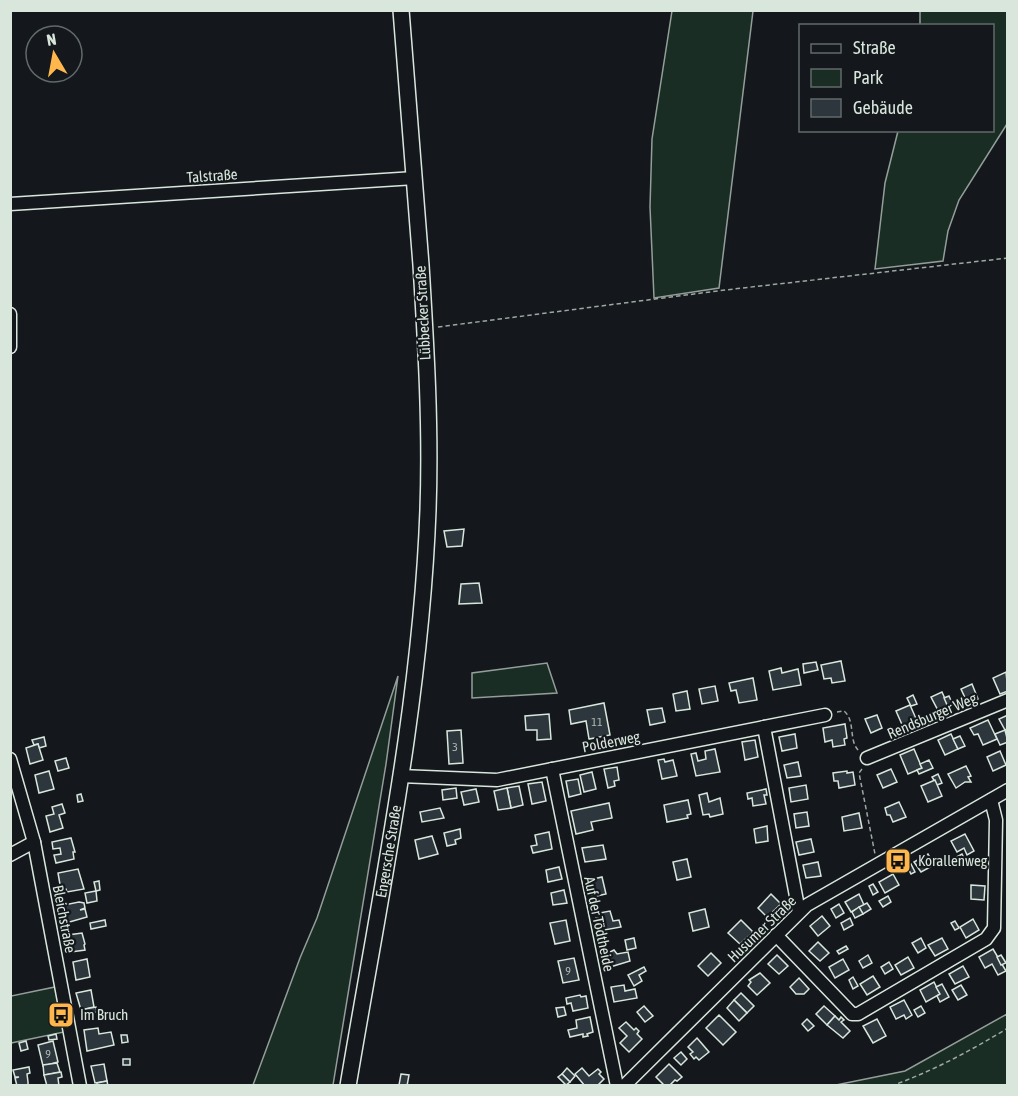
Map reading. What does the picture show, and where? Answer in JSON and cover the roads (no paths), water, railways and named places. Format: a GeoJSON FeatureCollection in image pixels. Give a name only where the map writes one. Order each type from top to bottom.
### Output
{"type":"FeatureCollection","features":[{"type":"Feature","properties":{"kind":"main road","name":"Lübbecker Straße"},"geometry":{"type":"LineString","coordinates":[[402,10],[425,329],[429,423],[428,509],[422,617]]}},
{"type":"Feature","properties":{"kind":"main road","name":"Engersche Straße"},"geometry":{"type":"LineString","coordinates":[[348,1086],[400,776],[422,617]]}},
{"type":"Feature","properties":{"kind":"street","name":"Talstraße"},"geometry":{"type":"LineString","coordinates":[[10,204],[415,178]]}},
{"type":"Feature","properties":{"kind":"street"},"geometry":{"type":"LineString","coordinates":[[10,314],[10,347]]}},
{"type":"Feature","properties":{"kind":"street","name":"Rendsburger Weg"},"geometry":{"type":"LineString","coordinates":[[867,758],[1008,700]]}},
{"type":"Feature","properties":{"kind":"street","name":"Polderweg"},"geometry":{"type":"LineString","coordinates":[[400,776],[497,780],[825,715]]}},
{"type":"Feature","properties":{"kind":"street"},"geometry":{"type":"LineString","coordinates":[[764,727],[799,912]]}},
{"type":"Feature","properties":{"kind":"street","name":"Bleichstraße"},"geometry":{"type":"LineString","coordinates":[[10,759],[34,842],[80,1086]]}},
{"type":"Feature","properties":{"kind":"street","name":"Auf der Tödtheide"},"geometry":{"type":"LineString","coordinates":[[552,769],[617,1086]]}},
{"type":"Feature","properties":{"kind":"street","name":"Husumer Straße"},"geometry":{"type":"LineString","coordinates":[[624,1086],[799,912],[817,899],[1008,790]]}},
{"type":"Feature","properties":{"kind":"street"},"geometry":{"type":"LineString","coordinates":[[776,935],[852,1014],[858,1014],[986,939],[994,928],[996,820],[991,800]]}},
{"type":"Feature","properties":{"kind":"street"},"geometry":{"type":"LineString","coordinates":[[10,855],[34,842]]}},
{"type":"Feature","properties":{"kind":"place","name":"Korallenweg"},"geometry":{"type":"Point","coordinates":[898,861]}},
{"type":"Feature","properties":{"kind":"place","name":"Im Bruch"},"geometry":{"type":"Point","coordinates":[61,1015]}}]}
